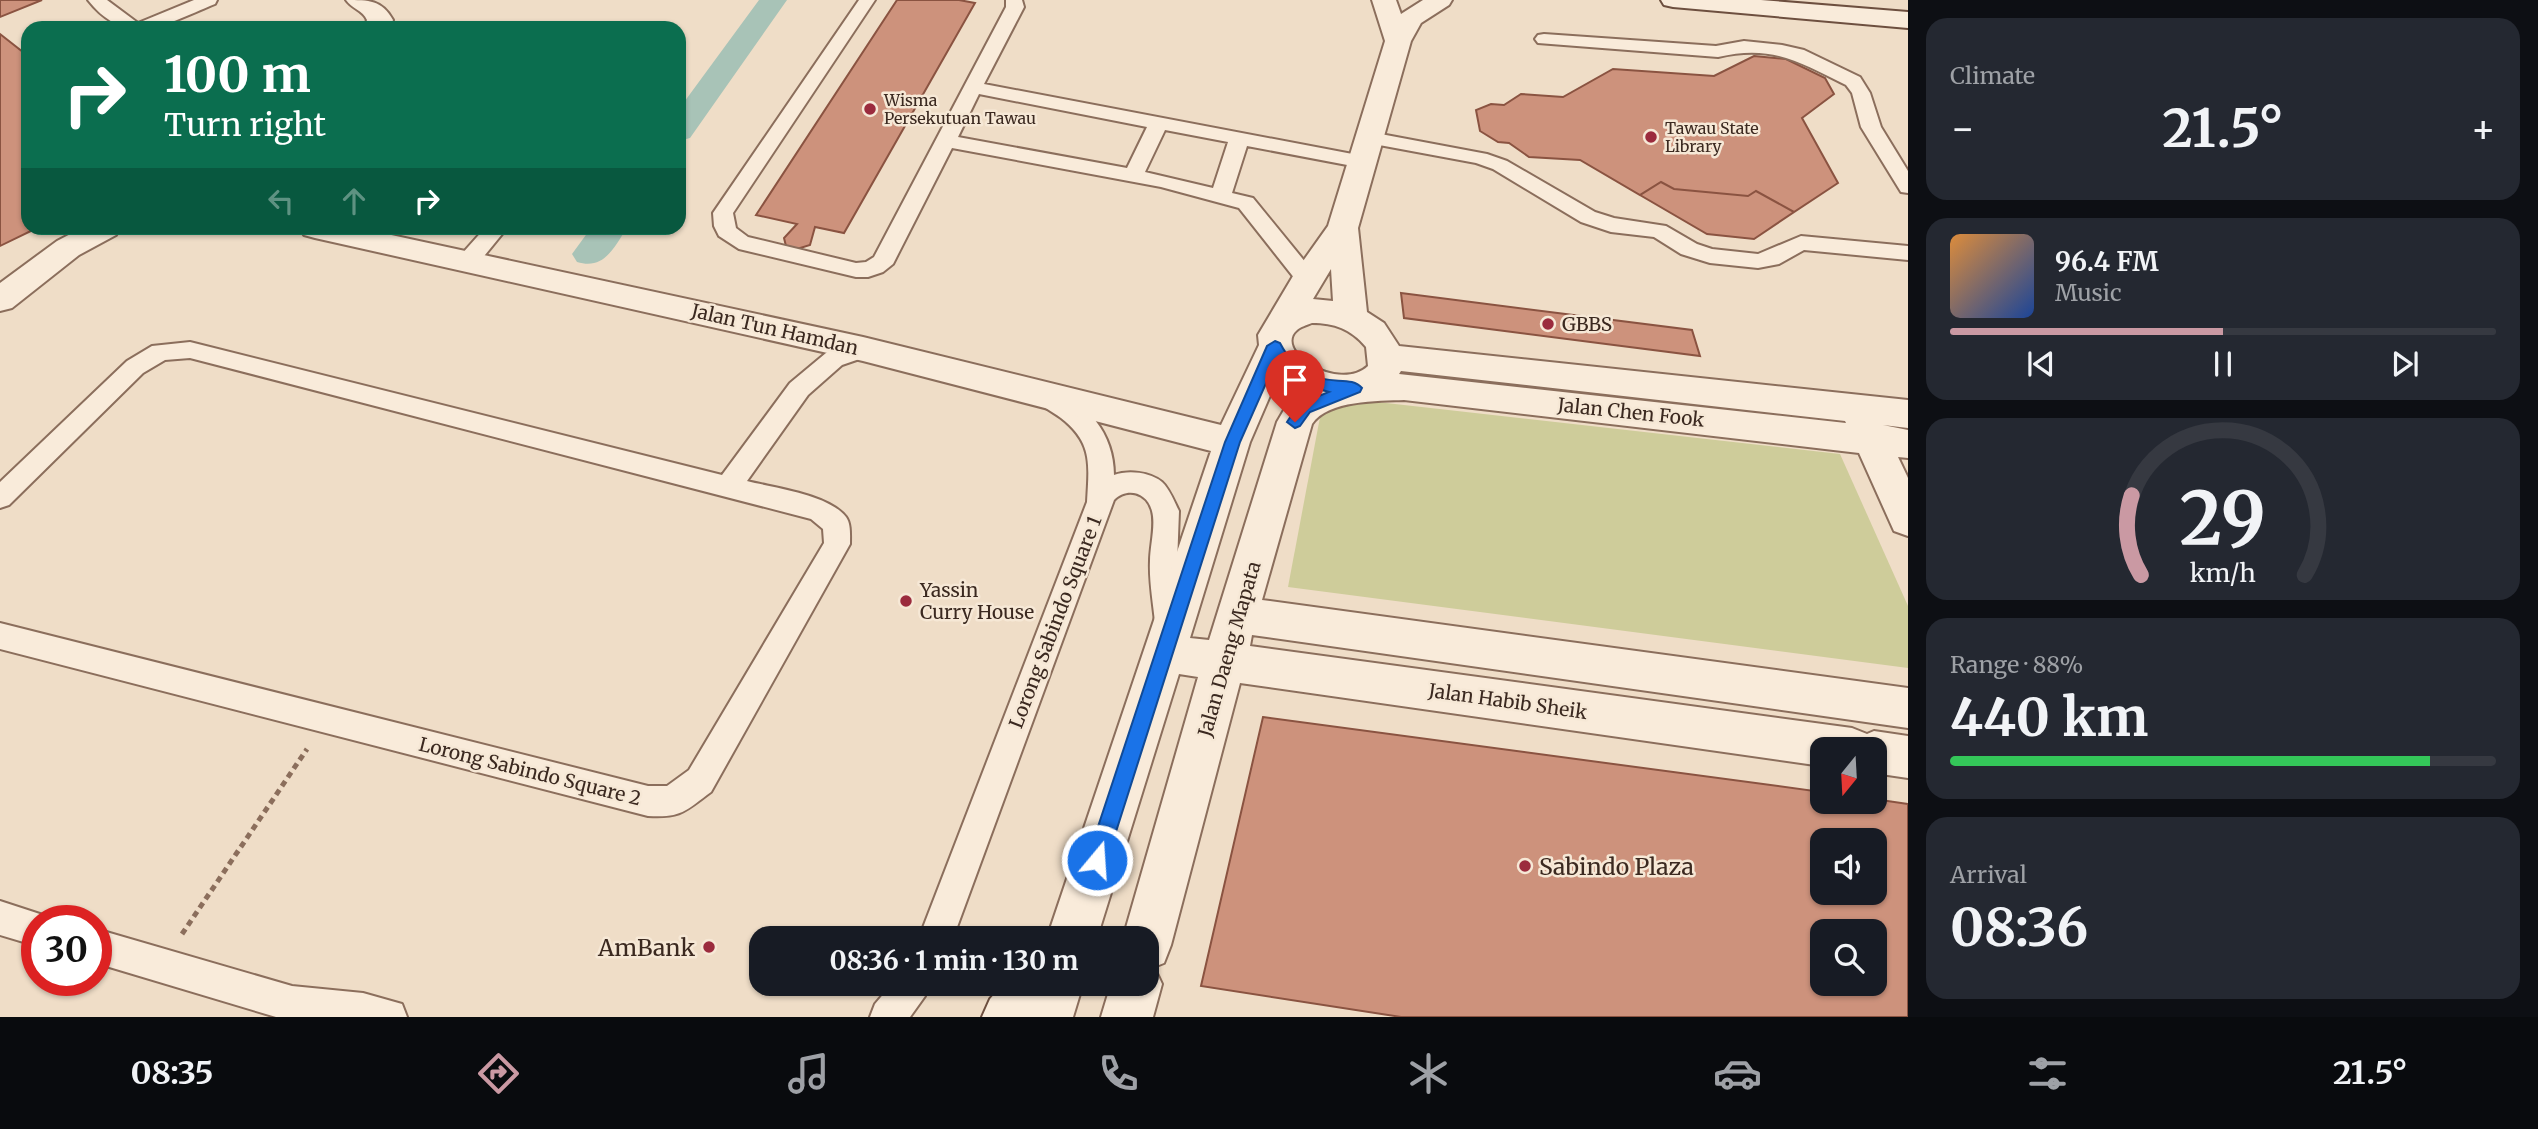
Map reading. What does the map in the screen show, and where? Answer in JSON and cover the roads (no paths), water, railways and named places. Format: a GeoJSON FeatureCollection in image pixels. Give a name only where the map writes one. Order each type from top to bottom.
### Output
{"type":"FeatureCollection","features":[{"type":"Feature","properties":{"kind":"street"},"geometry":{"type":"LineString","coordinates":[[358,0],[376,10],[380,21]]}},
{"type":"Feature","properties":{"kind":"street"},"geometry":{"type":"LineString","coordinates":[[1384,0],[1398,41]]}},
{"type":"Feature","properties":{"kind":"street"},"geometry":{"type":"LineString","coordinates":[[1076,926],[1232,442],[1307,279],[1343,228],[1398,41],[1411,18],[1440,0]]}},
{"type":"Feature","properties":{"kind":"street"},"geometry":{"type":"LineString","coordinates":[[1673,0],[1908,20]]}},
{"type":"Feature","properties":{"kind":"street"},"geometry":{"type":"LineString","coordinates":[[1343,228],[1351,317]]}},
{"type":"Feature","properties":{"kind":"street"},"geometry":{"type":"LineString","coordinates":[[0,300],[68,248],[92,235]]}},
{"type":"Feature","properties":{"kind":"street","name":"Jalan Tun Hamdan"},"geometry":{"type":"LineString","coordinates":[[347,235],[863,349],[1232,442]]}},
{"type":"Feature","properties":{"kind":"street"},"geometry":{"type":"LineString","coordinates":[[1307,311],[1351,317],[1377,335],[1384,345],[1387,357],[1385,368],[1379,377],[1369,384],[1354,388],[1320,386],[1303,380],[1279,359],[1280,333],[1307,311]]}},
{"type":"Feature","properties":{"kind":"street","name":"Jalan Chen Fook"},"geometry":{"type":"LineString","coordinates":[[1387,357],[1893,430]]}},
{"type":"Feature","properties":{"kind":"street","name":"Jalan Chen Fook"},"geometry":{"type":"LineString","coordinates":[[1354,388],[1429,389],[1893,430]]}},
{"type":"Feature","properties":{"kind":"street","name":"Jalan Daeng Mapata"},"geometry":{"type":"LineString","coordinates":[[1151,926],[1237,615],[1295,422],[1304,408],[1354,388]]}},
{"type":"Feature","properties":{"kind":"street"},"geometry":{"type":"LineString","coordinates":[[1893,430],[1908,520]]}},
{"type":"Feature","properties":{"kind":"street"},"geometry":{"type":"LineString","coordinates":[[1237,615],[1908,708]]}},
{"type":"Feature","properties":{"kind":"street","name":"Jalan Habib Sheik"},"geometry":{"type":"LineString","coordinates":[[1167,642],[1224,661],[1810,743]]}},
{"type":"Feature","properties":{"kind":"street"},"geometry":{"type":"LineString","coordinates":[[1887,754],[1908,757]]}},
{"type":"Feature","properties":{"kind":"street"},"geometry":{"type":"LineString","coordinates":[[1009,1017],[1026,996]]}},
{"type":"Feature","properties":{"kind":"street"},"geometry":{"type":"LineString","coordinates":[[1047,1017],[1054,996]]}},
{"type":"Feature","properties":{"kind":"street"},"geometry":{"type":"LineString","coordinates":[[1126,1017],[1132,996]]}},
{"type":"Feature","properties":{"kind":"lane"},"geometry":{"type":"LineString","coordinates":[[96,0],[124,21]]}},
{"type":"Feature","properties":{"kind":"lane"},"geometry":{"type":"LineString","coordinates":[[158,21],[209,0]]}},
{"type":"Feature","properties":{"kind":"lane"},"geometry":{"type":"LineString","coordinates":[[867,0],[723,213],[722,223],[727,233],[753,247],[856,271],[873,268],[886,259],[975,88],[1015,7],[1014,0]]}},
{"type":"Feature","properties":{"kind":"lane"},"geometry":{"type":"LineString","coordinates":[[1544,39],[1718,52],[1744,46],[1798,54],[1853,81],[1861,93],[1871,127],[1908,187]]}},
{"type":"Feature","properties":{"kind":"lane"},"geometry":{"type":"LineString","coordinates":[[975,88],[1240,137],[1480,158],[1500,165],[1588,217],[1611,225],[1659,231],[1689,249],[1710,256],[1758,261],[1771,259],[1801,243],[1908,253]]}},
{"type":"Feature","properties":{"kind":"lane"},"geometry":{"type":"LineString","coordinates":[[1133,176],[1159,122]]}},
{"type":"Feature","properties":{"kind":"lane"},"geometry":{"type":"LineString","coordinates":[[1221,195],[1240,137]]}},
{"type":"Feature","properties":{"kind":"lane"},"geometry":{"type":"LineString","coordinates":[[948,141],[1133,176],[1246,203],[1307,279]]}},
{"type":"Feature","properties":{"kind":"lane"},"geometry":{"type":"LineString","coordinates":[[468,261],[490,235]]}},
{"type":"Feature","properties":{"kind":"lane"},"geometry":{"type":"LineString","coordinates":[[729,486],[799,389],[834,359],[863,349]]}},
{"type":"Feature","properties":{"kind":"lane","name":"Lorong Sabindo Square 2"},"geometry":{"type":"LineString","coordinates":[[0,498],[135,367],[160,352],[190,350],[819,510],[836,524],[837,544],[700,780],[672,802],[648,801],[0,636]]}},
{"type":"Feature","properties":{"kind":"lane"},"geometry":{"type":"LineString","coordinates":[[1044,394],[1078,415],[1099,443],[1102,463],[1100,503]]}},
{"type":"Feature","properties":{"kind":"lane","name":"Lorong Sabindo Square 1"},"geometry":{"type":"LineString","coordinates":[[941,926],[1100,503],[1110,487],[1130,481],[1154,490],[1166,511],[1163,564],[1167,642]]}},
{"type":"Feature","properties":{"kind":"lane"},"geometry":{"type":"LineString","coordinates":[[0,918],[21,924]]}},
{"type":"Feature","properties":{"kind":"lane"},"geometry":{"type":"LineString","coordinates":[[112,951],[292,1004],[363,1011],[389,1017]]}},
{"type":"Feature","properties":{"kind":"lane"},"geometry":{"type":"LineString","coordinates":[[888,1017],[904,996]]}},
{"type":"Feature","properties":{"kind":"waterway"},"geometry":{"type":"LineString","coordinates":[[686,121],[773,0]]}},
{"type":"Feature","properties":{"kind":"waterway"},"geometry":{"type":"LineString","coordinates":[[590,254],[604,235]]}},
{"type":"Feature","properties":{"kind":"place","name":"Wisma Persekutuan Tawau"},"geometry":{"type":"Point","coordinates":[870,109]}},
{"type":"Feature","properties":{"kind":"place","name":"Tawau State Library"},"geometry":{"type":"Point","coordinates":[1651,137]}},
{"type":"Feature","properties":{"kind":"place","name":"GBBS"},"geometry":{"type":"Point","coordinates":[1548,324]}},
{"type":"Feature","properties":{"kind":"place","name":"Yassin Curry House"},"geometry":{"type":"Point","coordinates":[906,601]}},
{"type":"Feature","properties":{"kind":"place","name":"Sabindo Plaza"},"geometry":{"type":"Point","coordinates":[1525,866]}},
{"type":"Feature","properties":{"kind":"place","name":"AmBank"},"geometry":{"type":"Point","coordinates":[709,947]}}]}
